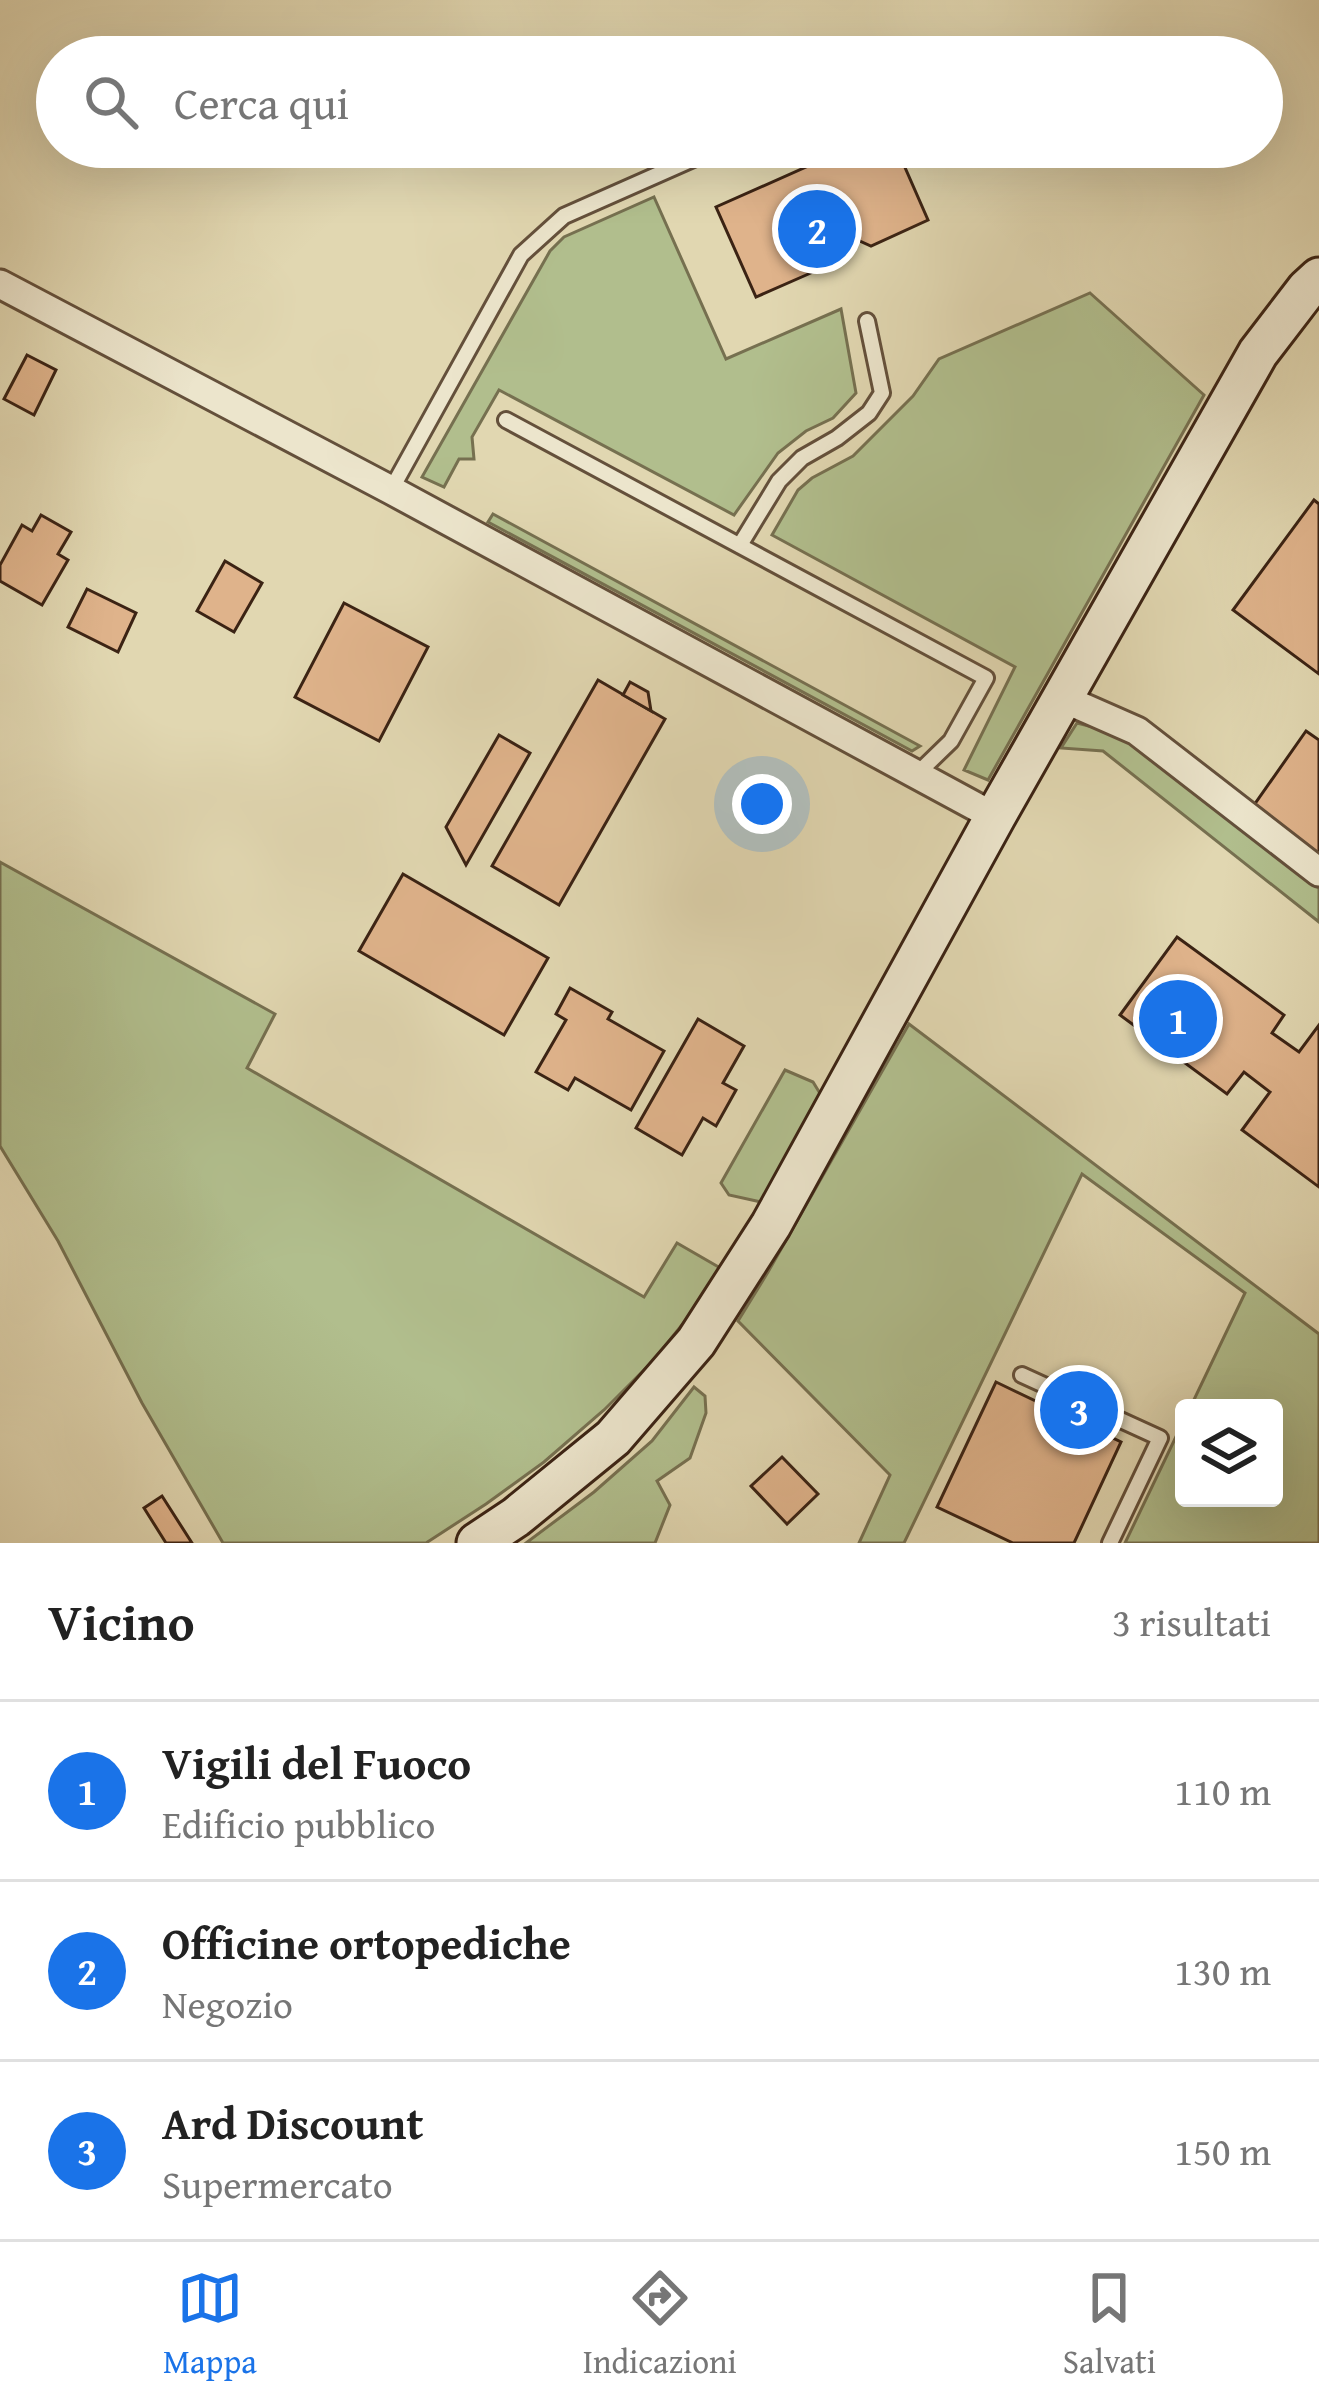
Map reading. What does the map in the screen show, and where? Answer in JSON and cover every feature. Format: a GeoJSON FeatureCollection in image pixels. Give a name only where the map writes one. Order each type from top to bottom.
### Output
{"type":"FeatureCollection","features":[{"type":"Feature","properties":{"kind":"main road"},"geometry":{"type":"LineString","coordinates":[[477,1543],[613,1438],[696,1342],[771,1225],[1258,353],[1319,278]]}},
{"type":"Feature","properties":{"kind":"street"},"geometry":{"type":"LineString","coordinates":[[0,284],[995,818]]}},
{"type":"Feature","properties":{"kind":"street"},"geometry":{"type":"LineString","coordinates":[[1062,698],[1137,731],[1319,872]]}},
{"type":"Feature","properties":{"kind":"lane"},"geometry":{"type":"LineString","coordinates":[[391,490],[521,255],[564,216],[673,168]]}},
{"type":"Feature","properties":{"kind":"lane"},"geometry":{"type":"LineString","coordinates":[[740,545],[779,482],[802,458],[869,413],[882,393],[867,321]]}},
{"type":"Feature","properties":{"kind":"lane"},"geometry":{"type":"LineString","coordinates":[[506,420],[986,678],[952,741],[916,775]]}},
{"type":"Feature","properties":{"kind":"lane"},"geometry":{"type":"LineString","coordinates":[[1022,1376],[1160,1438],[1110,1543]]}},
{"type":"Feature","properties":{"kind":"green space"},"geometry":{"type":"Polygon","coordinates":[[[654,197],[726,359],[841,309],[856,393],[833,418],[778,453],[734,515],[499,390],[472,437],[474,459],[459,459],[444,487],[422,477],[550,251],[564,237],[654,197]]]}},
{"type":"Feature","properties":{"kind":"green space"},"geometry":{"type":"Polygon","coordinates":[[[1090,293],[1204,395],[988,780],[964,770],[1015,667],[772,535],[798,490],[853,456],[913,396],[939,359],[1090,293]]]}},
{"type":"Feature","properties":{"kind":"green space"},"geometry":{"type":"Polygon","coordinates":[[[493,514],[920,746],[912,751],[488,522],[493,514]]]}},
{"type":"Feature","properties":{"kind":"green space"},"geometry":{"type":"Polygon","coordinates":[[[1077,723],[1124,735],[1319,888],[1319,922],[1103,751],[1061,748],[1077,723]]]}},
{"type":"Feature","properties":{"kind":"green space"},"geometry":{"type":"Polygon","coordinates":[[[0,862],[275,1014],[247,1068],[644,1297],[677,1243],[722,1269],[652,1362],[604,1410],[544,1462],[426,1543],[223,1543],[142,1403],[58,1241],[0,1146],[0,862]]]}},
{"type":"Feature","properties":{"kind":"green space"},"geometry":{"type":"Polygon","coordinates":[[[909,1024],[1319,1334],[1319,1543],[1125,1543],[1175,1439],[1175,1507],[1283,1507],[1283,1399],[1194,1399],[1245,1293],[1082,1174],[904,1543],[859,1543],[890,1475],[738,1321],[909,1024]]]}},
{"type":"Feature","properties":{"kind":"green space"},"geometry":{"type":"Polygon","coordinates":[[[785,1070],[813,1082],[821,1095],[761,1202],[729,1195],[721,1183],[785,1070]]]}},
{"type":"Feature","properties":{"kind":"green space"},"geometry":{"type":"Polygon","coordinates":[[[694,1387],[705,1396],[706,1413],[690,1458],[657,1481],[670,1505],[655,1543],[526,1543],[652,1441],[694,1387]]]}},
{"type":"Feature","properties":{"kind":"building"},"geometry":{"type":"Polygon","coordinates":[[[804,168],[905,168],[928,220],[871,246],[853,238],[834,241],[820,253],[813,272],[756,297],[716,207],[804,168]]]}},
{"type":"Feature","properties":{"kind":"building"},"geometry":{"type":"Polygon","coordinates":[[[27,355],[56,370],[34,415],[4,399],[27,355]]]}},
{"type":"Feature","properties":{"kind":"building"},"geometry":{"type":"Polygon","coordinates":[[[1314,500],[1319,504],[1319,674],[1233,610],[1314,500]]]}},
{"type":"Feature","properties":{"kind":"building"},"geometry":{"type":"Polygon","coordinates":[[[41,515],[71,532],[58,554],[68,560],[42,605],[0,581],[0,565],[22,525],[32,531],[41,515]]]}},
{"type":"Feature","properties":{"kind":"building"},"geometry":{"type":"Polygon","coordinates":[[[225,561],[262,583],[234,632],[197,611],[225,561]]]}},
{"type":"Feature","properties":{"kind":"building"},"geometry":{"type":"Polygon","coordinates":[[[87,589],[136,613],[118,652],[68,627],[87,589]]]}},
{"type":"Feature","properties":{"kind":"building"},"geometry":{"type":"Polygon","coordinates":[[[344,603],[428,647],[379,741],[295,697],[344,603]]]}},
{"type":"Feature","properties":{"kind":"building"},"geometry":{"type":"Polygon","coordinates":[[[598,680],[665,719],[559,905],[492,866],[598,680]]]}},
{"type":"Feature","properties":{"kind":"building"},"geometry":{"type":"Polygon","coordinates":[[[630,682],[648,692],[651,711],[623,695],[630,682]]]}},
{"type":"Feature","properties":{"kind":"building"},"geometry":{"type":"Polygon","coordinates":[[[1306,731],[1319,740],[1319,856],[1252,808],[1306,731]]]}},
{"type":"Feature","properties":{"kind":"building"},"geometry":{"type":"Polygon","coordinates":[[[499,735],[530,753],[466,865],[446,827],[499,735]]]}},
{"type":"Feature","properties":{"kind":"building"},"geometry":{"type":"Polygon","coordinates":[[[403,874],[548,958],[504,1035],[359,951],[403,874]]]}},
{"type":"Feature","properties":{"kind":"building"},"geometry":{"type":"Polygon","coordinates":[[[1177,937],[1284,1015],[1272,1033],[1299,1052],[1319,1025],[1319,1187],[1242,1130],[1270,1092],[1244,1072],[1227,1094],[1120,1015],[1177,937]]]}},
{"type":"Feature","properties":{"kind":"building"},"geometry":{"type":"Polygon","coordinates":[[[570,988],[612,1012],[608,1019],[664,1051],[631,1110],[575,1078],[568,1090],[536,1072],[566,1020],[556,1014],[570,988]]]}},
{"type":"Feature","properties":{"kind":"building"},"geometry":{"type":"Polygon","coordinates":[[[698,1019],[744,1046],[723,1083],[736,1090],[716,1126],[703,1118],[682,1155],[636,1128],[698,1019]]]}},
{"type":"Feature","properties":{"kind":"building"},"geometry":{"type":"Polygon","coordinates":[[[996,1382],[1121,1442],[1074,1543],[1013,1543],[937,1507],[996,1382]]]}},
{"type":"Feature","properties":{"kind":"building"},"geometry":{"type":"Polygon","coordinates":[[[782,1457],[818,1494],[787,1524],[751,1486],[782,1457]]]}},
{"type":"Feature","properties":{"kind":"building"},"geometry":{"type":"Polygon","coordinates":[[[162,1496],[192,1543],[166,1543],[144,1508],[162,1496]]]}},
{"type":"Feature","properties":{"kind":"place","name":"Officine ortopediche"},"geometry":{"type":"Point","coordinates":[817,229]}},
{"type":"Feature","properties":{"kind":"place","name":"Vigili del Fuoco"},"geometry":{"type":"Point","coordinates":[1178,1019]}},
{"type":"Feature","properties":{"kind":"place","name":"Ard Discount"},"geometry":{"type":"Point","coordinates":[1079,1410]}}]}
